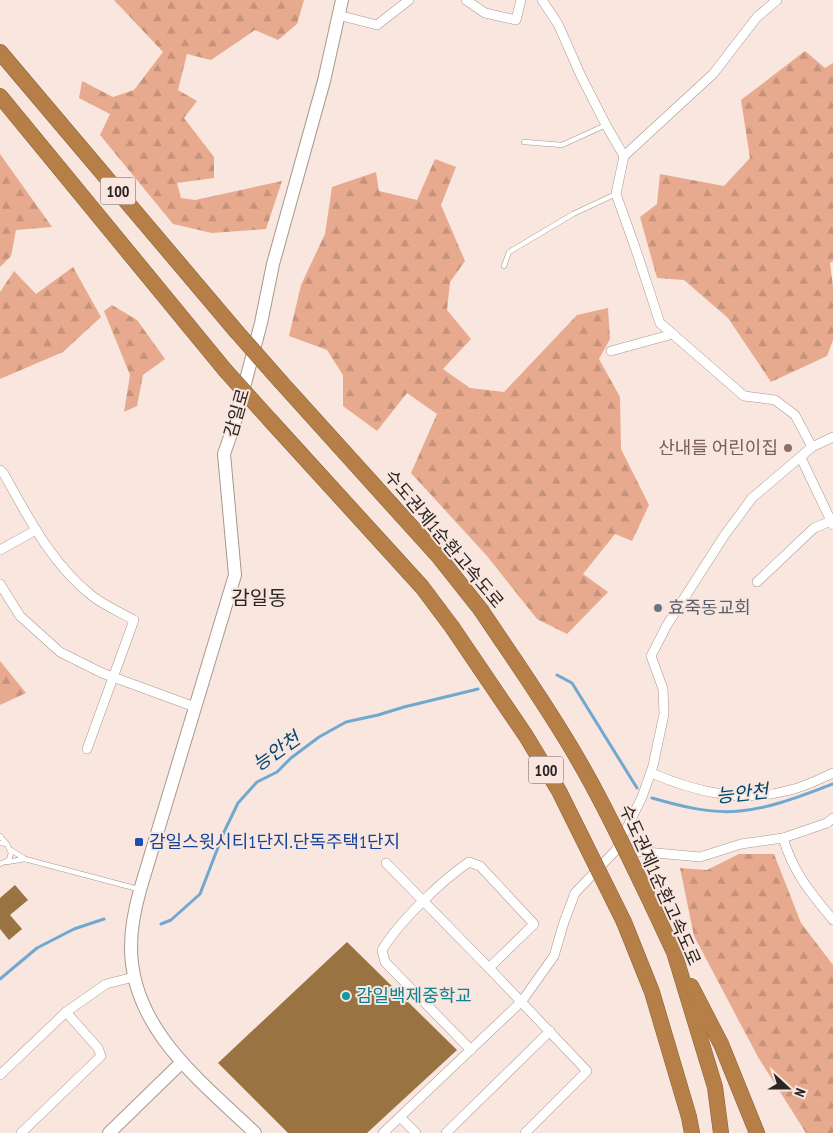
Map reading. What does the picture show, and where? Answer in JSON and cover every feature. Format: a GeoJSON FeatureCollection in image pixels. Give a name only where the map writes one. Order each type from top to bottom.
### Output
{"type":"FeatureCollection","features":[{"type":"Feature","properties":{"kind":"highway","name":"수도권제1순환고속도로"},"geometry":{"type":"LineString","coordinates":[[0,52],[236,331],[439,557],[481,610],[580,762],[601,800],[674,952],[715,1087],[721,1133]]}},
{"type":"Feature","properties":{"kind":"highway","name":"100"},"geometry":{"type":"LineString","coordinates":[[0,96],[224,370],[422,587],[452,627],[526,736],[559,791],[624,922],[652,992],[689,1116],[691,1133]]}},
{"type":"Feature","properties":{"kind":"highway"},"geometry":{"type":"LineString","coordinates":[[674,952],[721,1044],[757,1133]]}},
{"type":"Feature","properties":{"kind":"street","name":"감일로"},"geometry":{"type":"LineString","coordinates":[[255,1133],[182,1062],[158,1033],[143,1004],[134,977],[131,947],[135,910],[140,890],[235,574],[224,454],[234,425],[261,323],[273,264],[324,81],[342,0]]}},
{"type":"Feature","properties":{"kind":"street"},"geometry":{"type":"LineString","coordinates":[[338,15],[377,25],[409,0]]}},
{"type":"Feature","properties":{"kind":"street"},"geometry":{"type":"LineString","coordinates":[[466,0],[485,13],[516,20],[521,0]]}},
{"type":"Feature","properties":{"kind":"street"},"geometry":{"type":"LineString","coordinates":[[542,0],[558,24],[581,76],[624,156]]}},
{"type":"Feature","properties":{"kind":"street"},"geometry":{"type":"LineString","coordinates":[[777,0],[757,17],[713,74],[624,156],[616,194],[660,323],[744,396],[775,400],[795,415],[812,447]]}},
{"type":"Feature","properties":{"kind":"street"},"geometry":{"type":"LineString","coordinates":[[610,351],[673,334]]}},
{"type":"Feature","properties":{"kind":"street"},"geometry":{"type":"LineString","coordinates":[[383,1133],[522,1001],[554,956],[575,893],[616,850],[642,797],[651,772],[664,714],[663,689],[651,656],[667,625],[724,536],[752,498],[812,447],[833,437]]}},
{"type":"Feature","properties":{"kind":"street"},"geometry":{"type":"LineString","coordinates":[[757,582],[814,528],[832,523],[801,458]]}},
{"type":"Feature","properties":{"kind":"street"},"geometry":{"type":"LineString","coordinates":[[0,470],[36,530],[63,568],[92,596],[134,620],[88,749]]}},
{"type":"Feature","properties":{"kind":"street"},"geometry":{"type":"LineString","coordinates":[[0,550],[36,530]]}},
{"type":"Feature","properties":{"kind":"street"},"geometry":{"type":"LineString","coordinates":[[0,584],[20,616],[60,652],[113,677],[195,707]]}},
{"type":"Feature","properties":{"kind":"street"},"geometry":{"type":"LineString","coordinates":[[651,772],[678,784],[719,795],[758,796],[787,791],[833,774]]}},
{"type":"Feature","properties":{"kind":"street"},"geometry":{"type":"LineString","coordinates":[[616,850],[700,857],[741,844],[783,838],[827,823],[833,818]]}},
{"type":"Feature","properties":{"kind":"street"},"geometry":{"type":"LineString","coordinates":[[783,838],[789,856],[806,889],[833,920]]}},
{"type":"Feature","properties":{"kind":"street"},"geometry":{"type":"LineString","coordinates":[[471,1050],[385,962],[382,950],[390,937],[424,901],[469,862],[480,866],[534,924],[489,968]]}},
{"type":"Feature","properties":{"kind":"street"},"geometry":{"type":"LineString","coordinates":[[386,863],[522,1001],[587,1071],[524,1133]]}},
{"type":"Feature","properties":{"kind":"street"},"geometry":{"type":"LineString","coordinates":[[0,1075],[66,1012],[106,984],[134,977]]}},
{"type":"Feature","properties":{"kind":"street"},"geometry":{"type":"LineString","coordinates":[[21,1133],[100,1056],[98,1048],[66,1012]]}},
{"type":"Feature","properties":{"kind":"street"},"geometry":{"type":"LineString","coordinates":[[446,1133],[550,1031]]}},
{"type":"Feature","properties":{"kind":"street"},"geometry":{"type":"LineString","coordinates":[[109,1133],[182,1062]]}},
{"type":"Feature","properties":{"kind":"street"},"geometry":{"type":"LineString","coordinates":[[400,1117],[416,1133]]}},
{"type":"Feature","properties":{"kind":"lane"},"geometry":{"type":"LineString","coordinates":[[524,142],[562,145],[606,125]]}},
{"type":"Feature","properties":{"kind":"lane"},"geometry":{"type":"LineString","coordinates":[[504,266],[509,252],[574,214],[616,194]]}},
{"type":"Feature","properties":{"kind":"lane"},"geometry":{"type":"LineString","coordinates":[[0,836],[11,850],[25,859],[140,890]]}},
{"type":"Feature","properties":{"kind":"lane"},"geometry":{"type":"LineString","coordinates":[[0,842],[7,844]]}},
{"type":"Feature","properties":{"kind":"lane"},"geometry":{"type":"LineString","coordinates":[[6,863],[11,857],[11,850]]}},
{"type":"Feature","properties":{"kind":"lane"},"geometry":{"type":"LineString","coordinates":[[0,864],[25,859]]}},
{"type":"Feature","properties":{"kind":"green space"},"geometry":{"type":"Polygon","coordinates":[[[114,0],[304,0],[297,24],[278,40],[255,30],[211,60],[187,54],[178,90],[197,101],[184,118],[214,157],[214,178],[177,183],[181,198],[195,200],[282,181],[266,229],[212,233],[173,224],[100,135],[110,114],[79,98],[82,81],[113,97],[134,90],[163,52],[114,0]]]}},
{"type":"Feature","properties":{"kind":"green space"},"geometry":{"type":"Polygon","coordinates":[[[805,51],[825,68],[833,63],[833,261],[830,263],[833,287],[833,340],[827,356],[771,382],[728,318],[684,280],[657,278],[640,217],[657,204],[660,174],[724,186],[750,158],[741,100],[805,51]]]}},
{"type":"Feature","properties":{"kind":"green space"},"geometry":{"type":"Polygon","coordinates":[[[0,154],[52,227],[16,230],[11,256],[0,267],[0,154]]]}},
{"type":"Feature","properties":{"kind":"green space"},"geometry":{"type":"Polygon","coordinates":[[[435,159],[456,167],[441,205],[465,261],[450,282],[447,310],[471,339],[443,369],[470,388],[504,392],[577,315],[608,308],[610,339],[599,359],[620,397],[621,449],[649,505],[632,541],[615,534],[583,574],[608,592],[567,634],[537,619],[487,556],[411,473],[437,414],[407,393],[377,431],[343,406],[343,375],[327,350],[289,336],[301,285],[325,234],[332,187],[376,172],[379,191],[417,200],[435,159]]]}},
{"type":"Feature","properties":{"kind":"green space"},"geometry":{"type":"Polygon","coordinates":[[[73,267],[101,317],[63,352],[0,379],[0,292],[14,271],[36,294],[73,267]]]}},
{"type":"Feature","properties":{"kind":"green space"},"geometry":{"type":"Polygon","coordinates":[[[112,305],[137,320],[165,359],[143,375],[137,406],[124,412],[130,375],[104,311],[112,305]]]}},
{"type":"Feature","properties":{"kind":"green space"},"geometry":{"type":"Polygon","coordinates":[[[0,661],[26,693],[0,705],[0,661]]]}},
{"type":"Feature","properties":{"kind":"green space"},"geometry":{"type":"Polygon","coordinates":[[[739,854],[774,854],[801,923],[833,965],[833,1133],[806,1133],[758,1057],[694,936],[680,868],[707,870],[739,854]]]}},
{"type":"Feature","properties":{"kind":"building"},"geometry":{"type":"Polygon","coordinates":[[[15,885],[28,900],[10,915],[22,929],[9,940],[0,929],[0,898],[15,885]]]}},
{"type":"Feature","properties":{"kind":"building","name":"감일백제중학교"},"geometry":{"type":"Polygon","coordinates":[[[347,942],[457,1050],[367,1133],[288,1133],[218,1063],[347,942]]]}},
{"type":"Feature","properties":{"kind":"waterway","name":"능안천"},"geometry":{"type":"LineString","coordinates":[[557,675],[572,683],[637,788]]}},
{"type":"Feature","properties":{"kind":"waterway","name":"능안천"},"geometry":{"type":"LineString","coordinates":[[161,924],[171,920],[200,894],[224,832],[238,803],[257,782],[277,772],[291,758],[319,737],[346,722],[478,689]]}},
{"type":"Feature","properties":{"kind":"waterway","name":"능안천"},"geometry":{"type":"LineString","coordinates":[[652,798],[684,806],[729,812],[776,804],[833,784]]}},
{"type":"Feature","properties":{"kind":"waterway","name":"능안천"},"geometry":{"type":"LineString","coordinates":[[0,979],[37,948],[74,929],[104,919]]}},
{"type":"Feature","properties":{"kind":"place","name":"산내들 어린이집"},"geometry":{"type":"Point","coordinates":[788,448]}},
{"type":"Feature","properties":{"kind":"place","name":"효죽동교회"},"geometry":{"type":"Point","coordinates":[658,608]}},
{"type":"Feature","properties":{"kind":"place","name":"감일스윗시티1단지.단독주택1단지"},"geometry":{"type":"Point","coordinates":[139,842]}},
{"type":"Feature","properties":{"kind":"place","name":"감일백제중학교"},"geometry":{"type":"Point","coordinates":[346,996]}},
{"type":"Feature","properties":{"kind":"district","name":"감일동"},"geometry":{"type":"Point","coordinates":[259,598]}}]}
